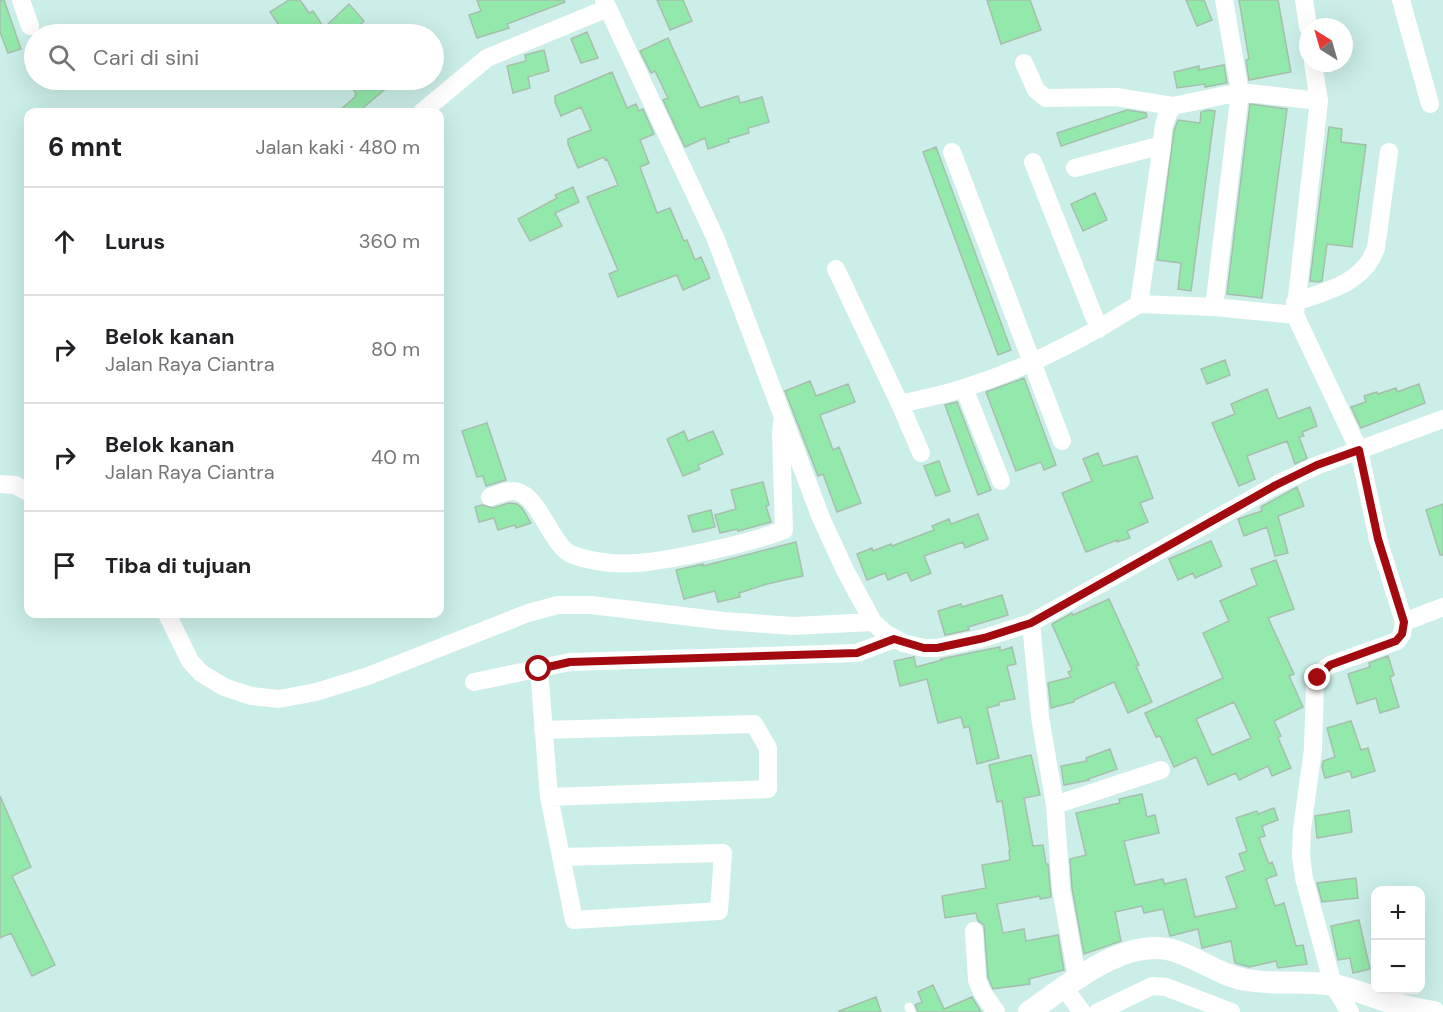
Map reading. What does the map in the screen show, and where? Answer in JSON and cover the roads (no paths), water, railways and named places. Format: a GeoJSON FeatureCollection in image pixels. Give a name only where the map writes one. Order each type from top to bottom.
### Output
{"type":"FeatureCollection","features":[{"type":"Feature","properties":{"kind":"street"},"geometry":{"type":"LineString","coordinates":[[21,0],[29,24]]}},
{"type":"Feature","properties":{"kind":"street"},"geometry":{"type":"LineString","coordinates":[[1214,307],[1240,92],[1224,0]]}},
{"type":"Feature","properties":{"kind":"street"},"geometry":{"type":"LineString","coordinates":[[1304,0],[1307,18]]}},
{"type":"Feature","properties":{"kind":"street"},"geometry":{"type":"LineString","coordinates":[[1401,0],[1430,104]]}},
{"type":"Feature","properties":{"kind":"street"},"geometry":{"type":"LineString","coordinates":[[427,108],[487,58],[606,4],[715,237],[820,518],[844,570],[873,622],[894,639],[924,648],[937,648],[984,638],[1031,623],[1276,485],[1317,465],[1443,419]]}},
{"type":"Feature","properties":{"kind":"street"},"geometry":{"type":"LineString","coordinates":[[1024,63],[1036,90],[1046,98],[1116,97],[1173,106],[1240,92],[1319,101]]}},
{"type":"Feature","properties":{"kind":"street"},"geometry":{"type":"LineString","coordinates":[[1314,72],[1319,101],[1295,308],[1359,450],[1378,539],[1404,622],[1400,639],[1330,665],[1315,683],[1313,749],[1302,829],[1301,856],[1304,878],[1333,985],[1350,1012]]}},
{"type":"Feature","properties":{"kind":"street"},"geometry":{"type":"LineString","coordinates":[[1139,304],[1164,121],[1173,106]]}},
{"type":"Feature","properties":{"kind":"street"},"geometry":{"type":"LineString","coordinates":[[1075,168],[1162,146]]}},
{"type":"Feature","properties":{"kind":"street"},"geometry":{"type":"LineString","coordinates":[[952,152],[1062,441]]}},
{"type":"Feature","properties":{"kind":"street"},"geometry":{"type":"LineString","coordinates":[[900,404],[964,388],[1032,361],[1099,329],[1139,304],[1295,308],[1343,285],[1364,270],[1372,260],[1376,248],[1389,152]]}},
{"type":"Feature","properties":{"kind":"street"},"geometry":{"type":"LineString","coordinates":[[1033,162],[1099,329]]}},
{"type":"Feature","properties":{"kind":"street"},"geometry":{"type":"LineString","coordinates":[[836,269],[921,453]]}},
{"type":"Feature","properties":{"kind":"street"},"geometry":{"type":"LineString","coordinates":[[964,388],[1001,481]]}},
{"type":"Feature","properties":{"kind":"street"},"geometry":{"type":"LineString","coordinates":[[490,497],[509,491],[520,493],[544,519],[566,552],[613,564],[660,561],[758,540],[784,530],[780,434],[783,416]]}},
{"type":"Feature","properties":{"kind":"street"},"geometry":{"type":"LineString","coordinates":[[0,484],[15,485],[24,490]]}},
{"type":"Feature","properties":{"kind":"street"},"geometry":{"type":"LineString","coordinates":[[169,618],[190,661],[201,673],[224,687],[251,696],[279,699],[316,692],[368,676],[528,613],[558,605],[591,605],[724,621],[794,626],[873,622]]}},
{"type":"Feature","properties":{"kind":"street"},"geometry":{"type":"LineString","coordinates":[[1404,622],[1443,607]]}},
{"type":"Feature","properties":{"kind":"street"},"geometry":{"type":"LineString","coordinates":[[1031,623],[1040,717],[1055,805],[1070,982],[1082,1012]]}},
{"type":"Feature","properties":{"kind":"street"},"geometry":{"type":"LineString","coordinates":[[474,682],[570,662],[857,653],[894,639]]}},
{"type":"Feature","properties":{"kind":"street"},"geometry":{"type":"LineString","coordinates":[[539,669],[549,796],[561,857],[574,920],[719,911],[723,853],[561,857]]}},
{"type":"Feature","properties":{"kind":"street"},"geometry":{"type":"LineString","coordinates":[[543,730],[754,724],[768,748],[768,789],[549,796]]}},
{"type":"Feature","properties":{"kind":"street"},"geometry":{"type":"LineString","coordinates":[[1055,805],[1161,770]]}},
{"type":"Feature","properties":{"kind":"street"},"geometry":{"type":"LineString","coordinates":[[974,930],[977,980],[996,1012]]}},
{"type":"Feature","properties":{"kind":"street"},"geometry":{"type":"LineString","coordinates":[[1029,1012],[1070,982],[1112,958],[1152,948],[1173,950],[1225,975],[1244,980],[1333,985],[1389,1002],[1434,1012]]}},
{"type":"Feature","properties":{"kind":"street"},"geometry":{"type":"LineString","coordinates":[[1098,1012],[1152,986],[1166,987],[1231,1012]]}}]}
